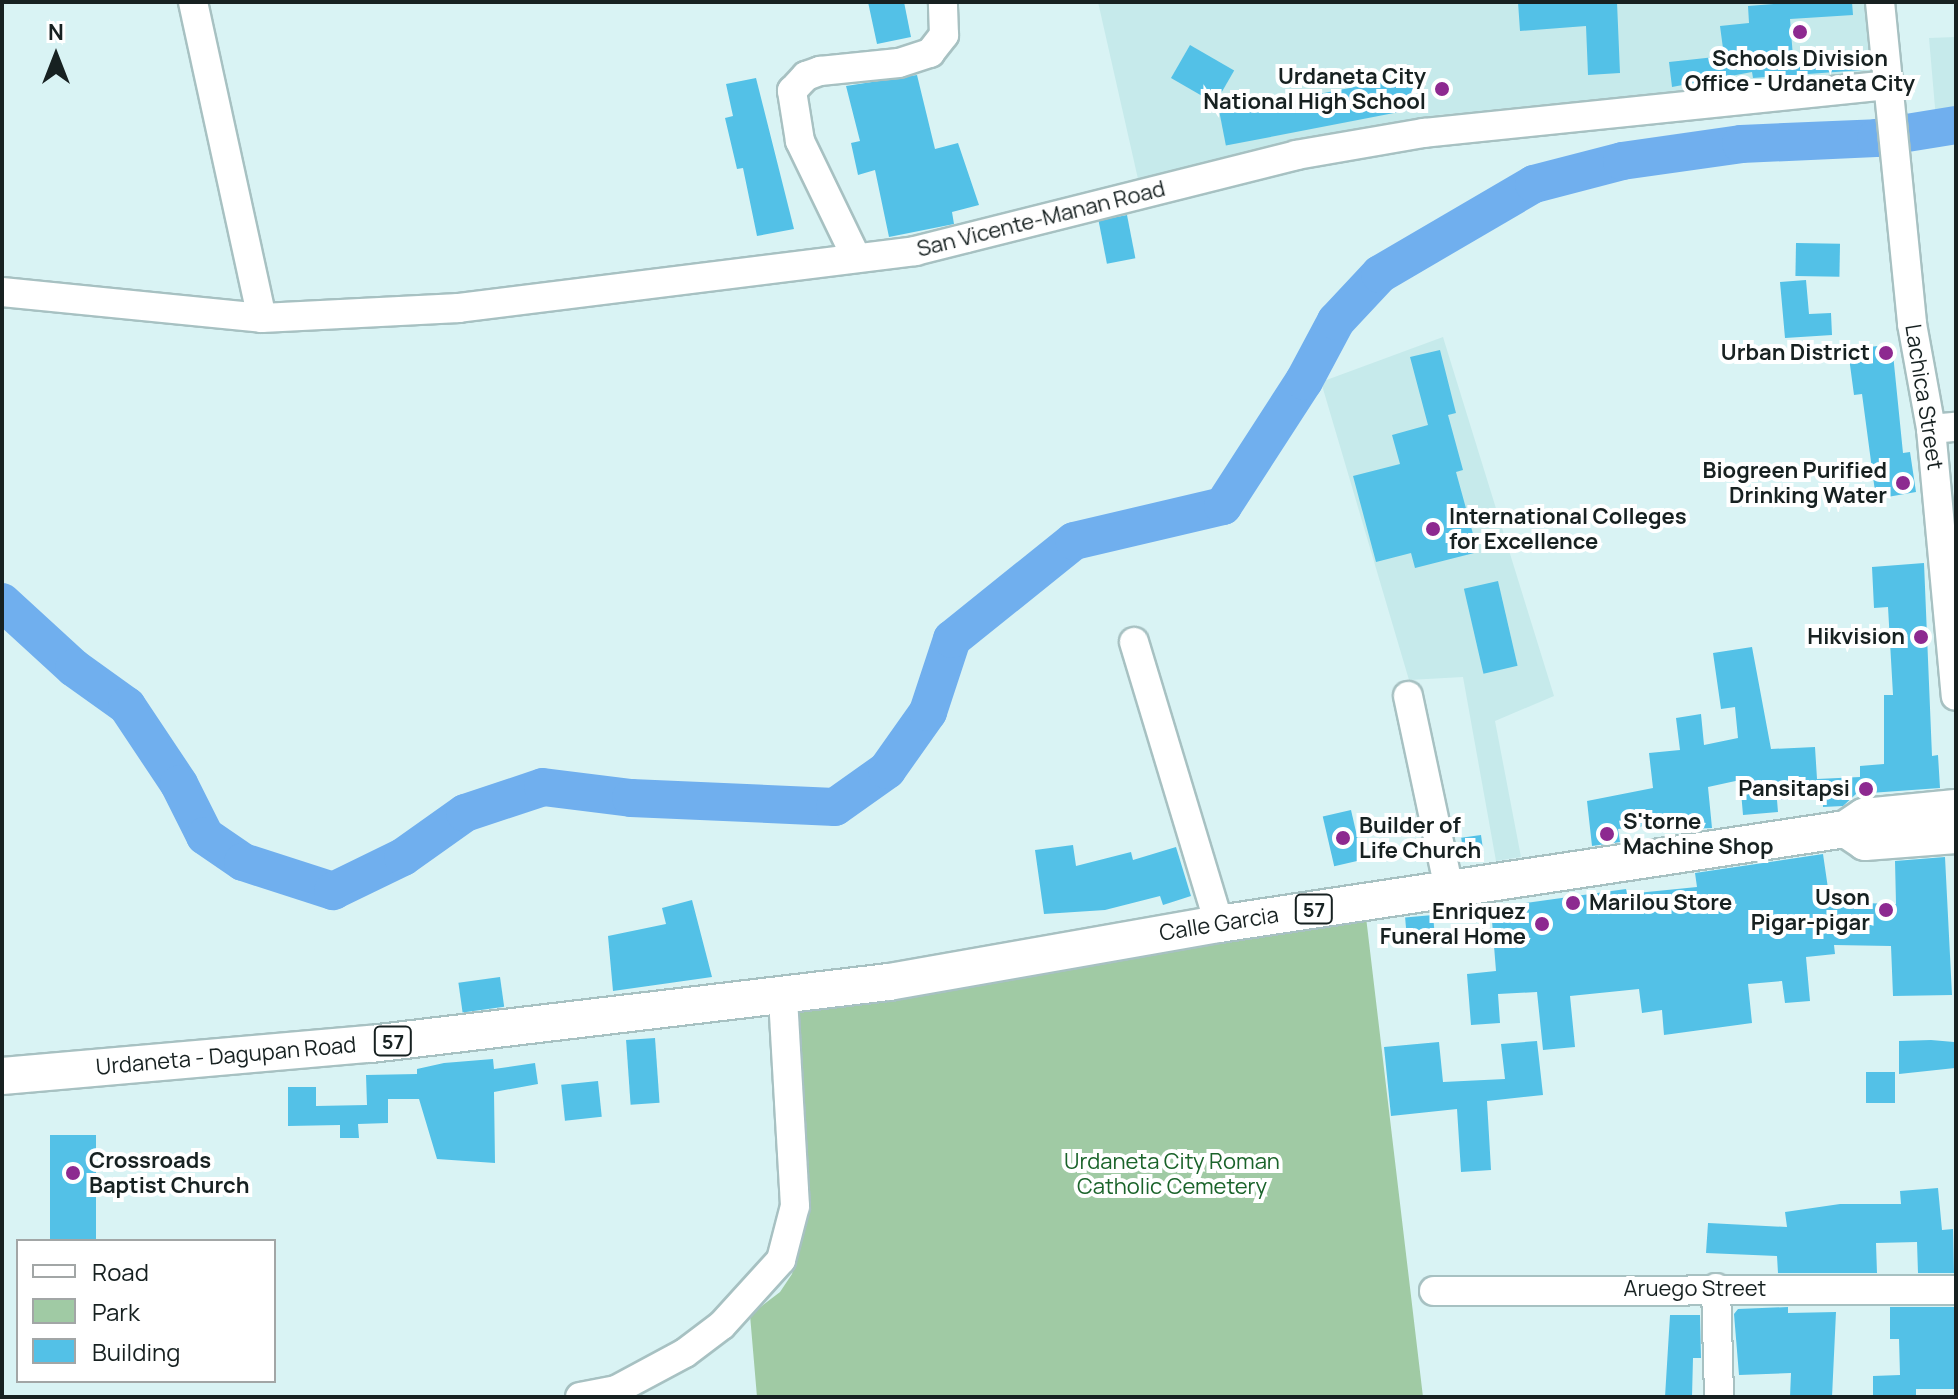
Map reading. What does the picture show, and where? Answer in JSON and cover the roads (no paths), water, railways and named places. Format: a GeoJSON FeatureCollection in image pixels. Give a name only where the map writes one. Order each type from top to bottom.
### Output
{"type":"FeatureCollection","features":[{"type":"Feature","properties":{"kind":"main road","name":"Calle Garcia"},"geometry":{"type":"LineString","coordinates":[[783,995],[1219,924],[1846,829],[1864,817],[1956,808]]}},
{"type":"Feature","properties":{"kind":"main road","name":"Calle Garcia"},"geometry":{"type":"LineString","coordinates":[[1846,829],[1865,842],[1956,835]]}},
{"type":"Feature","properties":{"kind":"main road","name":"Urdaneta - Dagupan Road"},"geometry":{"type":"LineString","coordinates":[[2,1076],[371,1044],[783,995]]}},
{"type":"Feature","properties":{"kind":"street"},"geometry":{"type":"LineString","coordinates":[[193,2],[262,318]]}},
{"type":"Feature","properties":{"kind":"street"},"geometry":{"type":"LineString","coordinates":[[856,257],[800,141],[792,91],[806,76],[820,71],[876,67],[930,53],[944,35],[943,2]]}},
{"type":"Feature","properties":{"kind":"street","name":"Lachica Street"},"geometry":{"type":"LineString","coordinates":[[1880,2],[1912,324],[1944,428],[1956,696]]}},
{"type":"Feature","properties":{"kind":"street","name":"San Vicente-Manan Road"},"geometry":{"type":"LineString","coordinates":[[3,285],[262,318],[459,308],[856,257],[982,236],[1296,155],[1424,133],[1886,85]]}},
{"type":"Feature","properties":{"kind":"street"},"geometry":{"type":"LineString","coordinates":[[1134,642],[1219,924]]}},
{"type":"Feature","properties":{"kind":"street"},"geometry":{"type":"LineString","coordinates":[[1408,696],[1449,889]]}},
{"type":"Feature","properties":{"kind":"street"},"geometry":{"type":"LineString","coordinates":[[580,1397],[616,1390],[685,1353],[722,1325],[781,1260],[795,1206],[783,995]]}},
{"type":"Feature","properties":{"kind":"street"},"geometry":{"type":"LineString","coordinates":[[1716,1288],[1719,1397]]}},
{"type":"Feature","properties":{"kind":"street","name":"Aruego Street"},"geometry":{"type":"LineString","coordinates":[[1434,1291],[1716,1288],[1956,1290]]}},
{"type":"Feature","properties":{"kind":"waterway"},"geometry":{"type":"LineString","coordinates":[[2,602],[74,668],[127,706],[179,784],[205,836],[243,862],[333,891],[403,857],[465,813],[543,787],[631,798],[835,807],[887,770],[928,712],[952,639],[1074,541],[1223,506],[1304,381],[1336,321],[1380,274],[1534,184],[1622,161],[1741,144],[1876,138],[1956,125]]}},
{"type":"Feature","properties":{"kind":"place","name":"Schools Division Office - Urdaneta City"},"geometry":{"type":"Point","coordinates":[1800,32]}},
{"type":"Feature","properties":{"kind":"place","name":"Urdaneta City National High School"},"geometry":{"type":"Point","coordinates":[1442,89]}},
{"type":"Feature","properties":{"kind":"place","name":"Urban District"},"geometry":{"type":"Point","coordinates":[1886,353]}},
{"type":"Feature","properties":{"kind":"place","name":"Biogreen Purified Drinking Water"},"geometry":{"type":"Point","coordinates":[1903,483]}},
{"type":"Feature","properties":{"kind":"place","name":"International Colleges for Excellence"},"geometry":{"type":"Point","coordinates":[1433,529]}},
{"type":"Feature","properties":{"kind":"place","name":"Hikvision"},"geometry":{"type":"Point","coordinates":[1921,637]}},
{"type":"Feature","properties":{"kind":"place","name":"Pansitapsi"},"geometry":{"type":"Point","coordinates":[1866,789]}},
{"type":"Feature","properties":{"kind":"place","name":"S'torne Machine Shop"},"geometry":{"type":"Point","coordinates":[1607,834]}},
{"type":"Feature","properties":{"kind":"place","name":"Builder of Life Church"},"geometry":{"type":"Point","coordinates":[1343,838]}},
{"type":"Feature","properties":{"kind":"place","name":"Marilou Store"},"geometry":{"type":"Point","coordinates":[1573,903]}},
{"type":"Feature","properties":{"kind":"place","name":"Uson Pigar-pigar"},"geometry":{"type":"Point","coordinates":[1886,910]}},
{"type":"Feature","properties":{"kind":"place","name":"Enriquez Funeral Home"},"geometry":{"type":"Point","coordinates":[1542,924]}},
{"type":"Feature","properties":{"kind":"place","name":"Crossroads Baptist Church"},"geometry":{"type":"Point","coordinates":[73,1173]}},
{"type":"Feature","properties":{"kind":"park label","name":"Urdaneta City Roman Catholic Cemetery"},"geometry":{"type":"Point","coordinates":[1172,1174]}}]}
